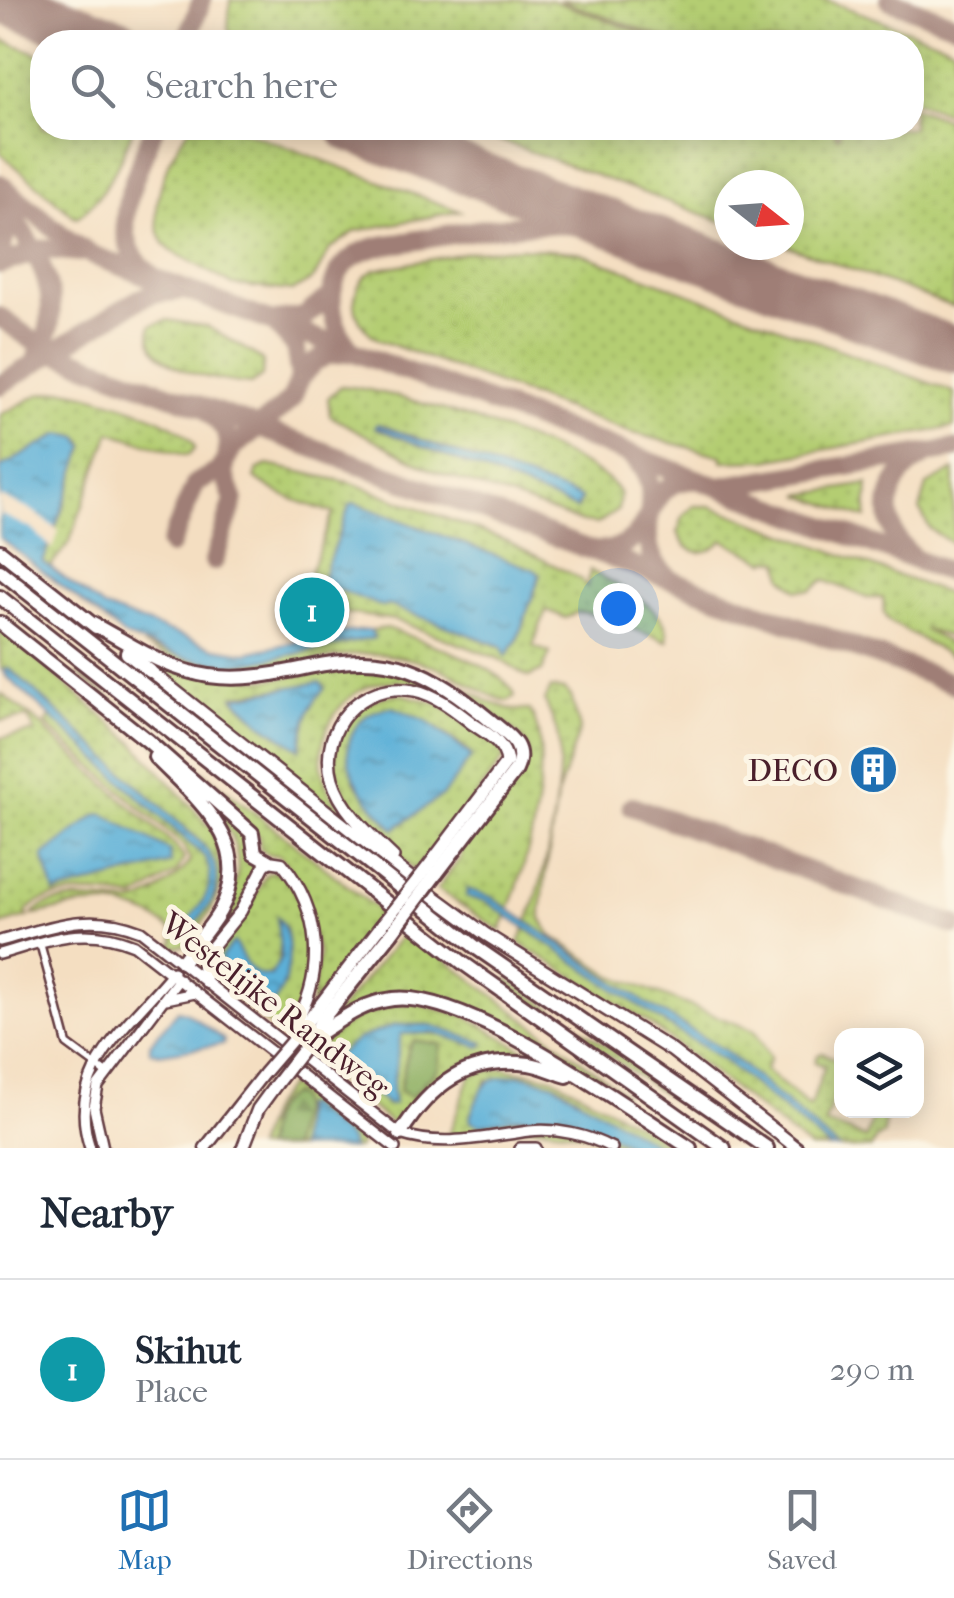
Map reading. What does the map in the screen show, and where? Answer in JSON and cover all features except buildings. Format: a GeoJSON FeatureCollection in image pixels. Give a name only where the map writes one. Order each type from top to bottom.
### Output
{"type":"FeatureCollection","features":[{"type":"Feature","properties":{"kind":"highway"},"geometry":{"type":"LineString","coordinates":[[0,552],[436,898],[485,934],[671,1050],[797,1148]]}},
{"type":"Feature","properties":{"kind":"highway"},"geometry":{"type":"LineString","coordinates":[[0,571],[478,949],[767,1148]]}},
{"type":"Feature","properties":{"kind":"highway"},"geometry":{"type":"LineString","coordinates":[[0,597],[463,963],[724,1148]]}},
{"type":"Feature","properties":{"kind":"highway"},"geometry":{"type":"LineString","coordinates":[[0,622],[252,833],[255,853],[268,861]]}},
{"type":"Feature","properties":{"kind":"highway"},"geometry":{"type":"LineString","coordinates":[[91,622],[152,659],[203,675],[263,676],[368,661],[412,669],[449,687],[516,742],[521,756],[516,770],[431,871]]}},
{"type":"Feature","properties":{"kind":"highway"},"geometry":{"type":"LineString","coordinates":[[240,1148],[302,1032],[321,1021],[386,930],[431,871],[505,769],[506,753],[497,742],[438,698],[410,689],[382,690],[359,702],[340,720],[331,744],[332,778],[351,813],[436,898]]}},
{"type":"Feature","properties":{"kind":"highway"},"geometry":{"type":"LineString","coordinates":[[104,706],[206,809],[224,836],[231,868],[230,885],[220,911],[178,971]]}},
{"type":"Feature","properties":{"kind":"highway"},"geometry":{"type":"LineString","coordinates":[[170,952],[195,945]]}},
{"type":"Feature","properties":{"kind":"highway"},"geometry":{"type":"LineString","coordinates":[[302,1032],[364,1006],[392,999],[423,1000],[475,1018],[584,1080],[690,1148]]}},
{"type":"Feature","properties":{"kind":"highway"},"geometry":{"type":"LineString","coordinates":[[400,1134],[428,1093],[470,1070],[503,1063],[530,1064],[584,1080]]}},
{"type":"Feature","properties":{"kind":"main road"},"geometry":{"type":"LineString","coordinates":[[205,1148],[280,1052],[302,1032],[304,1007],[314,975],[315,936],[306,902],[280,862],[268,861],[241,911],[203,958],[207,982]]}},
{"type":"Feature","properties":{"kind":"street","name":"Westelijke Randweg"},"geometry":{"type":"LineString","coordinates":[[0,941],[66,923],[103,920],[140,931],[170,952],[194,993],[388,1147]]}},
{"type":"Feature","properties":{"kind":"street","name":"Westelijke Randweg"},"geometry":{"type":"LineString","coordinates":[[0,954],[84,932],[104,934],[134,945],[159,964],[207,982],[400,1134]]}},
{"type":"Feature","properties":{"kind":"street"},"geometry":{"type":"LineString","coordinates":[[40,942],[68,1044],[105,1072]]}},
{"type":"Feature","properties":{"kind":"street"},"geometry":{"type":"LineString","coordinates":[[159,964],[160,985]]}},
{"type":"Feature","properties":{"kind":"street"},"geometry":{"type":"LineString","coordinates":[[90,1148],[83,1121],[83,1100],[95,1066],[160,985],[178,971]]}},
{"type":"Feature","properties":{"kind":"street"},"geometry":{"type":"LineString","coordinates":[[103,1148],[94,1108],[98,1086],[105,1072],[166,999],[178,971]]}},
{"type":"Feature","properties":{"kind":"street"},"geometry":{"type":"LineString","coordinates":[[166,999],[194,993]]}},
{"type":"Feature","properties":{"kind":"street"},"geometry":{"type":"LineString","coordinates":[[388,1147],[400,1134],[415,1142],[458,1145],[538,1131],[573,1133],[612,1148]]}},
{"type":"Feature","properties":{"kind":"street"},"geometry":{"type":"LineString","coordinates":[[520,1148],[536,1148]]}},
{"type":"Feature","properties":{"kind":"green space"},"geometry":{"type":"Polygon","coordinates":[[[230,0],[551,0],[634,30],[229,30],[230,0]]]}},
{"type":"Feature","properties":{"kind":"green space"},"geometry":{"type":"Polygon","coordinates":[[[559,0],[826,0],[908,30],[642,30],[559,0]]]}},
{"type":"Feature","properties":{"kind":"green space"},"geometry":{"type":"Polygon","coordinates":[[[924,36],[954,47],[954,116],[924,105],[924,36]]]}},
{"type":"Feature","properties":{"kind":"green space"},"geometry":{"type":"Polygon","coordinates":[[[0,39],[30,50],[30,140],[128,140],[103,190],[76,218],[0,153],[0,39]]]}},
{"type":"Feature","properties":{"kind":"green space"},"geometry":{"type":"Polygon","coordinates":[[[924,111],[954,122],[954,307],[804,252],[804,170],[714,170],[714,219],[499,140],[924,140],[924,111]]]}},
{"type":"Feature","properties":{"kind":"green space"},"geometry":{"type":"Polygon","coordinates":[[[180,140],[268,140],[460,211],[356,231],[330,249],[314,278],[292,291],[233,285],[170,250],[161,239],[157,207],[180,140]]]}},
{"type":"Feature","properties":{"kind":"green space"},"geometry":{"type":"Polygon","coordinates":[[[521,248],[577,252],[954,392],[954,427],[766,460],[722,461],[722,456],[629,432],[379,340],[358,316],[358,286],[374,270],[475,251],[521,248]]]}},
{"type":"Feature","properties":{"kind":"green space"},"geometry":{"type":"Polygon","coordinates":[[[168,320],[208,327],[257,356],[263,362],[262,376],[251,384],[203,376],[170,363],[151,341],[151,325],[168,320]]]}},
{"type":"Feature","properties":{"kind":"green space"},"geometry":{"type":"Polygon","coordinates":[[[341,386],[365,389],[446,410],[538,443],[606,479],[620,495],[618,510],[597,524],[582,522],[431,470],[330,416],[328,398],[341,386]],[[378,424],[376,428],[578,508],[581,498],[378,424]]]}},
{"type":"Feature","properties":{"kind":"green space"},"geometry":{"type":"Polygon","coordinates":[[[64,390],[116,402],[157,418],[188,438],[195,448],[184,455],[110,432],[69,543],[50,567],[43,562],[85,446],[83,440],[60,434],[0,468],[0,415],[40,394],[64,390]]]}},
{"type":"Feature","properties":{"kind":"green space"},"geometry":{"type":"Polygon","coordinates":[[[268,465],[352,483],[507,541],[581,579],[587,587],[590,570],[652,608],[666,629],[667,641],[588,613],[577,612],[566,618],[546,610],[533,646],[550,653],[542,671],[528,677],[497,658],[395,620],[345,613],[330,594],[306,583],[333,513],[272,490],[255,478],[258,469],[268,465]],[[540,575],[389,604],[501,647],[507,655],[517,640],[540,575]]]}},
{"type":"Feature","properties":{"kind":"green space"},"geometry":{"type":"Polygon","coordinates":[[[954,470],[954,545],[930,529],[920,510],[927,485],[954,470]]]}},
{"type":"Feature","properties":{"kind":"green space"},"geometry":{"type":"Polygon","coordinates":[[[868,484],[866,518],[800,495],[868,484]]]}},
{"type":"Feature","properties":{"kind":"green space"},"geometry":{"type":"Polygon","coordinates":[[[694,506],[710,506],[954,596],[954,638],[923,629],[954,646],[954,658],[889,621],[883,598],[868,598],[824,580],[811,590],[797,590],[783,577],[780,561],[767,562],[723,540],[704,552],[692,550],[678,532],[683,516],[694,506]]]}},
{"type":"Feature","properties":{"kind":"green space"},"geometry":{"type":"Polygon","coordinates":[[[0,628],[133,742],[213,830],[223,880],[211,911],[184,946],[170,948],[174,941],[172,930],[150,916],[125,908],[85,905],[32,915],[41,907],[65,900],[139,901],[173,879],[190,860],[183,845],[52,731],[46,723],[51,716],[205,857],[210,876],[207,893],[186,923],[213,895],[217,876],[200,842],[9,668],[0,670],[0,628]]]}},
{"type":"Feature","properties":{"kind":"green space"},"geometry":{"type":"Polygon","coordinates":[[[387,628],[478,664],[508,685],[515,696],[508,701],[500,699],[434,667],[386,655],[356,654],[272,669],[233,671],[179,662],[143,645],[185,658],[229,665],[373,638],[371,630],[387,628]]]}},
{"type":"Feature","properties":{"kind":"green space"},"geometry":{"type":"Polygon","coordinates":[[[147,661],[263,680],[352,668],[390,669],[421,679],[460,704],[425,687],[396,681],[370,686],[343,704],[326,732],[322,765],[331,793],[355,826],[147,661]],[[320,683],[235,695],[262,724],[300,749],[304,720],[320,683]]]}},
{"type":"Feature","properties":{"kind":"green space"},"geometry":{"type":"Polygon","coordinates":[[[77,673],[381,912],[310,1008],[319,955],[290,868],[279,855],[268,855],[260,849],[259,836],[77,673]]]}},
{"type":"Feature","properties":{"kind":"green space"},"geometry":{"type":"Polygon","coordinates":[[[453,682],[490,702],[513,710],[530,710],[537,730],[540,781],[536,809],[524,865],[509,909],[491,897],[467,897],[486,901],[507,915],[501,931],[437,889],[461,857],[461,850],[525,768],[529,751],[522,738],[453,682]]]}},
{"type":"Feature","properties":{"kind":"green space"},"geometry":{"type":"Polygon","coordinates":[[[551,688],[571,696],[580,729],[557,797],[558,740],[545,701],[551,688]]]}},
{"type":"Feature","properties":{"kind":"green space"},"geometry":{"type":"Polygon","coordinates":[[[0,693],[46,728],[176,846],[184,858],[177,872],[135,899],[94,894],[62,896],[35,904],[26,912],[28,917],[0,925],[0,738],[35,732],[28,717],[0,721],[0,693]]]}},
{"type":"Feature","properties":{"kind":"green space"},"geometry":{"type":"Polygon","coordinates":[[[393,695],[439,704],[500,747],[504,758],[451,831],[413,870],[351,802],[340,783],[335,762],[337,742],[353,715],[378,698],[393,695]],[[362,719],[352,734],[354,781],[391,827],[470,752],[427,721],[362,719]]]}},
{"type":"Feature","properties":{"kind":"green space"},"geometry":{"type":"Polygon","coordinates":[[[188,785],[246,835],[248,855],[261,867],[237,913],[194,967],[189,963],[221,919],[238,869],[230,834],[188,785]]]}},
{"type":"Feature","properties":{"kind":"green space"},"geometry":{"type":"Polygon","coordinates":[[[552,831],[541,910],[541,919],[551,935],[613,976],[755,1031],[770,1058],[765,1070],[810,1107],[825,1066],[815,1062],[817,1056],[822,1053],[834,1058],[834,1097],[825,1123],[866,1138],[872,1118],[885,1118],[884,1134],[871,1148],[838,1148],[727,1052],[644,1002],[528,922],[552,831]]]}},
{"type":"Feature","properties":{"kind":"green space"},"geometry":{"type":"Polygon","coordinates":[[[274,871],[287,880],[304,910],[308,929],[305,985],[296,1009],[279,1034],[213,978],[208,967],[210,958],[250,907],[266,874],[274,871]],[[285,929],[274,972],[260,977],[251,969],[234,981],[268,1008],[286,971],[285,929]]]}},
{"type":"Feature","properties":{"kind":"green space"},"geometry":{"type":"Polygon","coordinates":[[[525,928],[724,1060],[830,1148],[810,1148],[646,1021],[519,943],[525,928]]]}},
{"type":"Feature","properties":{"kind":"green space"},"geometry":{"type":"Polygon","coordinates":[[[406,930],[599,1074],[624,1094],[623,1099],[515,1032],[453,1003],[425,995],[392,996],[329,1022],[406,930]]]}},
{"type":"Feature","properties":{"kind":"green space"},"geometry":{"type":"Polygon","coordinates":[[[508,979],[680,1096],[672,1100],[506,984],[508,979]]]}},
{"type":"Feature","properties":{"kind":"green space"},"geometry":{"type":"Polygon","coordinates":[[[413,1003],[466,1016],[541,1060],[491,1056],[461,1065],[419,1095],[396,1127],[310,1058],[356,1019],[413,1003]],[[395,1025],[358,1039],[333,1063],[388,1105],[401,1034],[426,1032],[484,1043],[430,1025],[395,1025]]]}},
{"type":"Feature","properties":{"kind":"green space"},"geometry":{"type":"Polygon","coordinates":[[[414,1040],[441,1044],[438,1069],[411,1097],[399,1091],[414,1040]]]}},
{"type":"Feature","properties":{"kind":"green space"},"geometry":{"type":"Polygon","coordinates":[[[503,1068],[552,1077],[651,1132],[672,1148],[658,1146],[629,1132],[557,1085],[532,1080],[487,1080],[471,1121],[535,1119],[576,1123],[635,1148],[580,1133],[534,1127],[447,1140],[471,1074],[503,1068]]]}},
{"type":"Feature","properties":{"kind":"green space"},"geometry":{"type":"Polygon","coordinates":[[[289,1085],[355,1137],[360,1142],[358,1148],[352,1148],[351,1142],[302,1107],[298,1148],[255,1148],[271,1108],[289,1085]]]}},
{"type":"Feature","properties":{"kind":"green space"},"geometry":{"type":"Polygon","coordinates":[[[291,1094],[298,1098],[300,1106],[291,1148],[264,1148],[274,1110],[291,1094]]]}},
{"type":"Feature","properties":{"kind":"water"},"geometry":{"type":"Polygon","coordinates":[[[377,424],[581,498],[577,509],[375,427],[377,424]]]}},
{"type":"Feature","properties":{"kind":"water"},"geometry":{"type":"Polygon","coordinates":[[[60,434],[79,437],[85,446],[43,562],[104,608],[215,648],[247,653],[334,633],[371,630],[374,638],[229,665],[185,658],[126,637],[0,538],[0,468],[60,434]]]}},
{"type":"Feature","properties":{"kind":"water"},"geometry":{"type":"Polygon","coordinates":[[[354,503],[540,575],[517,640],[506,656],[501,646],[326,585],[322,579],[349,507],[354,503]]]}},
{"type":"Feature","properties":{"kind":"water"},"geometry":{"type":"Polygon","coordinates":[[[9,668],[209,853],[215,865],[216,886],[207,907],[190,928],[186,923],[209,884],[205,857],[5,675],[3,670],[9,668]]]}},
{"type":"Feature","properties":{"kind":"water"},"geometry":{"type":"Polygon","coordinates":[[[320,682],[325,688],[310,710],[300,749],[262,724],[234,697],[320,682]]]}},
{"type":"Feature","properties":{"kind":"water"},"geometry":{"type":"Polygon","coordinates":[[[393,707],[427,721],[472,756],[443,795],[394,829],[356,781],[348,753],[358,724],[374,712],[393,707]]]}},
{"type":"Feature","properties":{"kind":"water"},"geometry":{"type":"Polygon","coordinates":[[[104,814],[170,851],[171,863],[55,893],[43,856],[96,815],[104,814]]]}},
{"type":"Feature","properties":{"kind":"water"},"geometry":{"type":"Polygon","coordinates":[[[467,889],[491,897],[644,1002],[727,1052],[838,1148],[830,1148],[724,1060],[486,901],[466,897],[467,889]]]}},
{"type":"Feature","properties":{"kind":"water"},"geometry":{"type":"Polygon","coordinates":[[[277,917],[287,937],[288,963],[282,990],[268,1008],[234,981],[220,958],[234,942],[253,971],[271,975],[281,958],[277,917]]]}},
{"type":"Feature","properties":{"kind":"water"},"geometry":{"type":"Polygon","coordinates":[[[178,1010],[224,1040],[224,1044],[159,1054],[150,1051],[150,1044],[178,1010]]]}},
{"type":"Feature","properties":{"kind":"water"},"geometry":{"type":"Polygon","coordinates":[[[395,1025],[430,1025],[484,1043],[481,1047],[434,1033],[401,1034],[392,1090],[394,1104],[388,1105],[332,1059],[358,1039],[395,1025]]]}},
{"type":"Feature","properties":{"kind":"water"},"geometry":{"type":"Polygon","coordinates":[[[522,1075],[552,1083],[663,1148],[635,1148],[595,1127],[566,1119],[520,1117],[479,1125],[471,1121],[487,1084],[500,1077],[522,1075]]]}},
{"type":"Feature","properties":{"kind":"water"},"geometry":{"type":"Polygon","coordinates":[[[306,1105],[348,1138],[352,1148],[298,1148],[302,1107],[306,1105]]]}},
{"type":"Feature","properties":{"kind":"pier"},"geometry":{"type":"Polygon","coordinates":[[[0,497],[33,511],[59,531],[53,549],[32,529],[0,514],[0,497]]]}},
{"type":"Feature","properties":{"kind":"taxiway"},"geometry":{"type":"LineString","coordinates":[[191,30],[202,0]]}},
{"type":"Feature","properties":{"kind":"taxiway"},"geometry":{"type":"LineString","coordinates":[[890,0],[954,24]]}},
{"type":"Feature","properties":{"kind":"taxiway"},"geometry":{"type":"LineString","coordinates":[[149,273],[135,258],[127,241],[125,222],[133,184],[150,140]]}},
{"type":"Feature","properties":{"kind":"taxiway"},"geometry":{"type":"LineString","coordinates":[[0,184],[72,243],[94,256],[954,574]]}},
{"type":"Feature","properties":{"kind":"taxiway"},"geometry":{"type":"LineString","coordinates":[[0,200],[36,255],[50,294],[47,335],[37,356]]}},
{"type":"Feature","properties":{"kind":"taxiway"},"geometry":{"type":"LineString","coordinates":[[0,255],[6,231],[3,208]]}},
{"type":"Feature","properties":{"kind":"taxiway"},"geometry":{"type":"LineString","coordinates":[[352,351],[333,313],[333,286],[347,262],[372,248],[483,229],[556,224],[604,230],[683,250]]}},
{"type":"Feature","properties":{"kind":"taxiway"},"geometry":{"type":"LineString","coordinates":[[0,264],[45,249],[80,252]]}},
{"type":"Feature","properties":{"kind":"taxiway"},"geometry":{"type":"LineString","coordinates":[[0,385],[139,299],[177,291]]}},
{"type":"Feature","properties":{"kind":"taxiway"},"geometry":{"type":"LineString","coordinates":[[277,321],[304,317],[331,295]]}},
{"type":"Feature","properties":{"kind":"taxiway"},"geometry":{"type":"LineString","coordinates":[[0,317],[43,348],[954,684]]}},
{"type":"Feature","properties":{"kind":"taxiway"},"geometry":{"type":"LineString","coordinates":[[277,326],[295,346],[300,378]]}},
{"type":"Feature","properties":{"kind":"taxiway"},"geometry":{"type":"LineString","coordinates":[[170,545],[196,483],[218,472],[234,447],[292,398],[300,378],[315,362],[327,355],[351,352]]}},
{"type":"Feature","properties":{"kind":"taxiway"},"geometry":{"type":"LineString","coordinates":[[209,411],[225,430],[228,442],[224,474],[234,500],[214,561]]}},
{"type":"Feature","properties":{"kind":"taxiway"},"geometry":{"type":"LineString","coordinates":[[724,486],[954,449]]}},
{"type":"Feature","properties":{"kind":"taxiway"},"geometry":{"type":"LineString","coordinates":[[630,455],[649,485],[649,546],[654,561],[667,576]]}},
{"type":"Feature","properties":{"kind":"taxiway"},"geometry":{"type":"LineString","coordinates":[[911,555],[893,530],[889,503],[900,476],[924,456]]}},
{"type":"Feature","properties":{"kind":"taxiway"},"geometry":{"type":"LineString","coordinates":[[597,551],[618,547],[632,539],[666,489],[679,482],[699,480]]}},
{"type":"Feature","properties":{"kind":"taxiway"},"geometry":{"type":"LineString","coordinates":[[632,806],[954,925]]}},
{"type":"Feature","properties":{"kind":"runway"},"geometry":{"type":"LineString","coordinates":[[3,0],[86,30]]}},
{"type":"Feature","properties":{"kind":"runway"},"geometry":{"type":"LineString","coordinates":[[384,140],[954,350]]}},
{"type":"Feature","properties":{"kind":"place","name":"Skihut"},"geometry":{"type":"Point","coordinates":[312,610]}},
{"type":"Feature","properties":{"kind":"place","name":"DECO"},"geometry":{"type":"Point","coordinates":[873,770]}}]}
